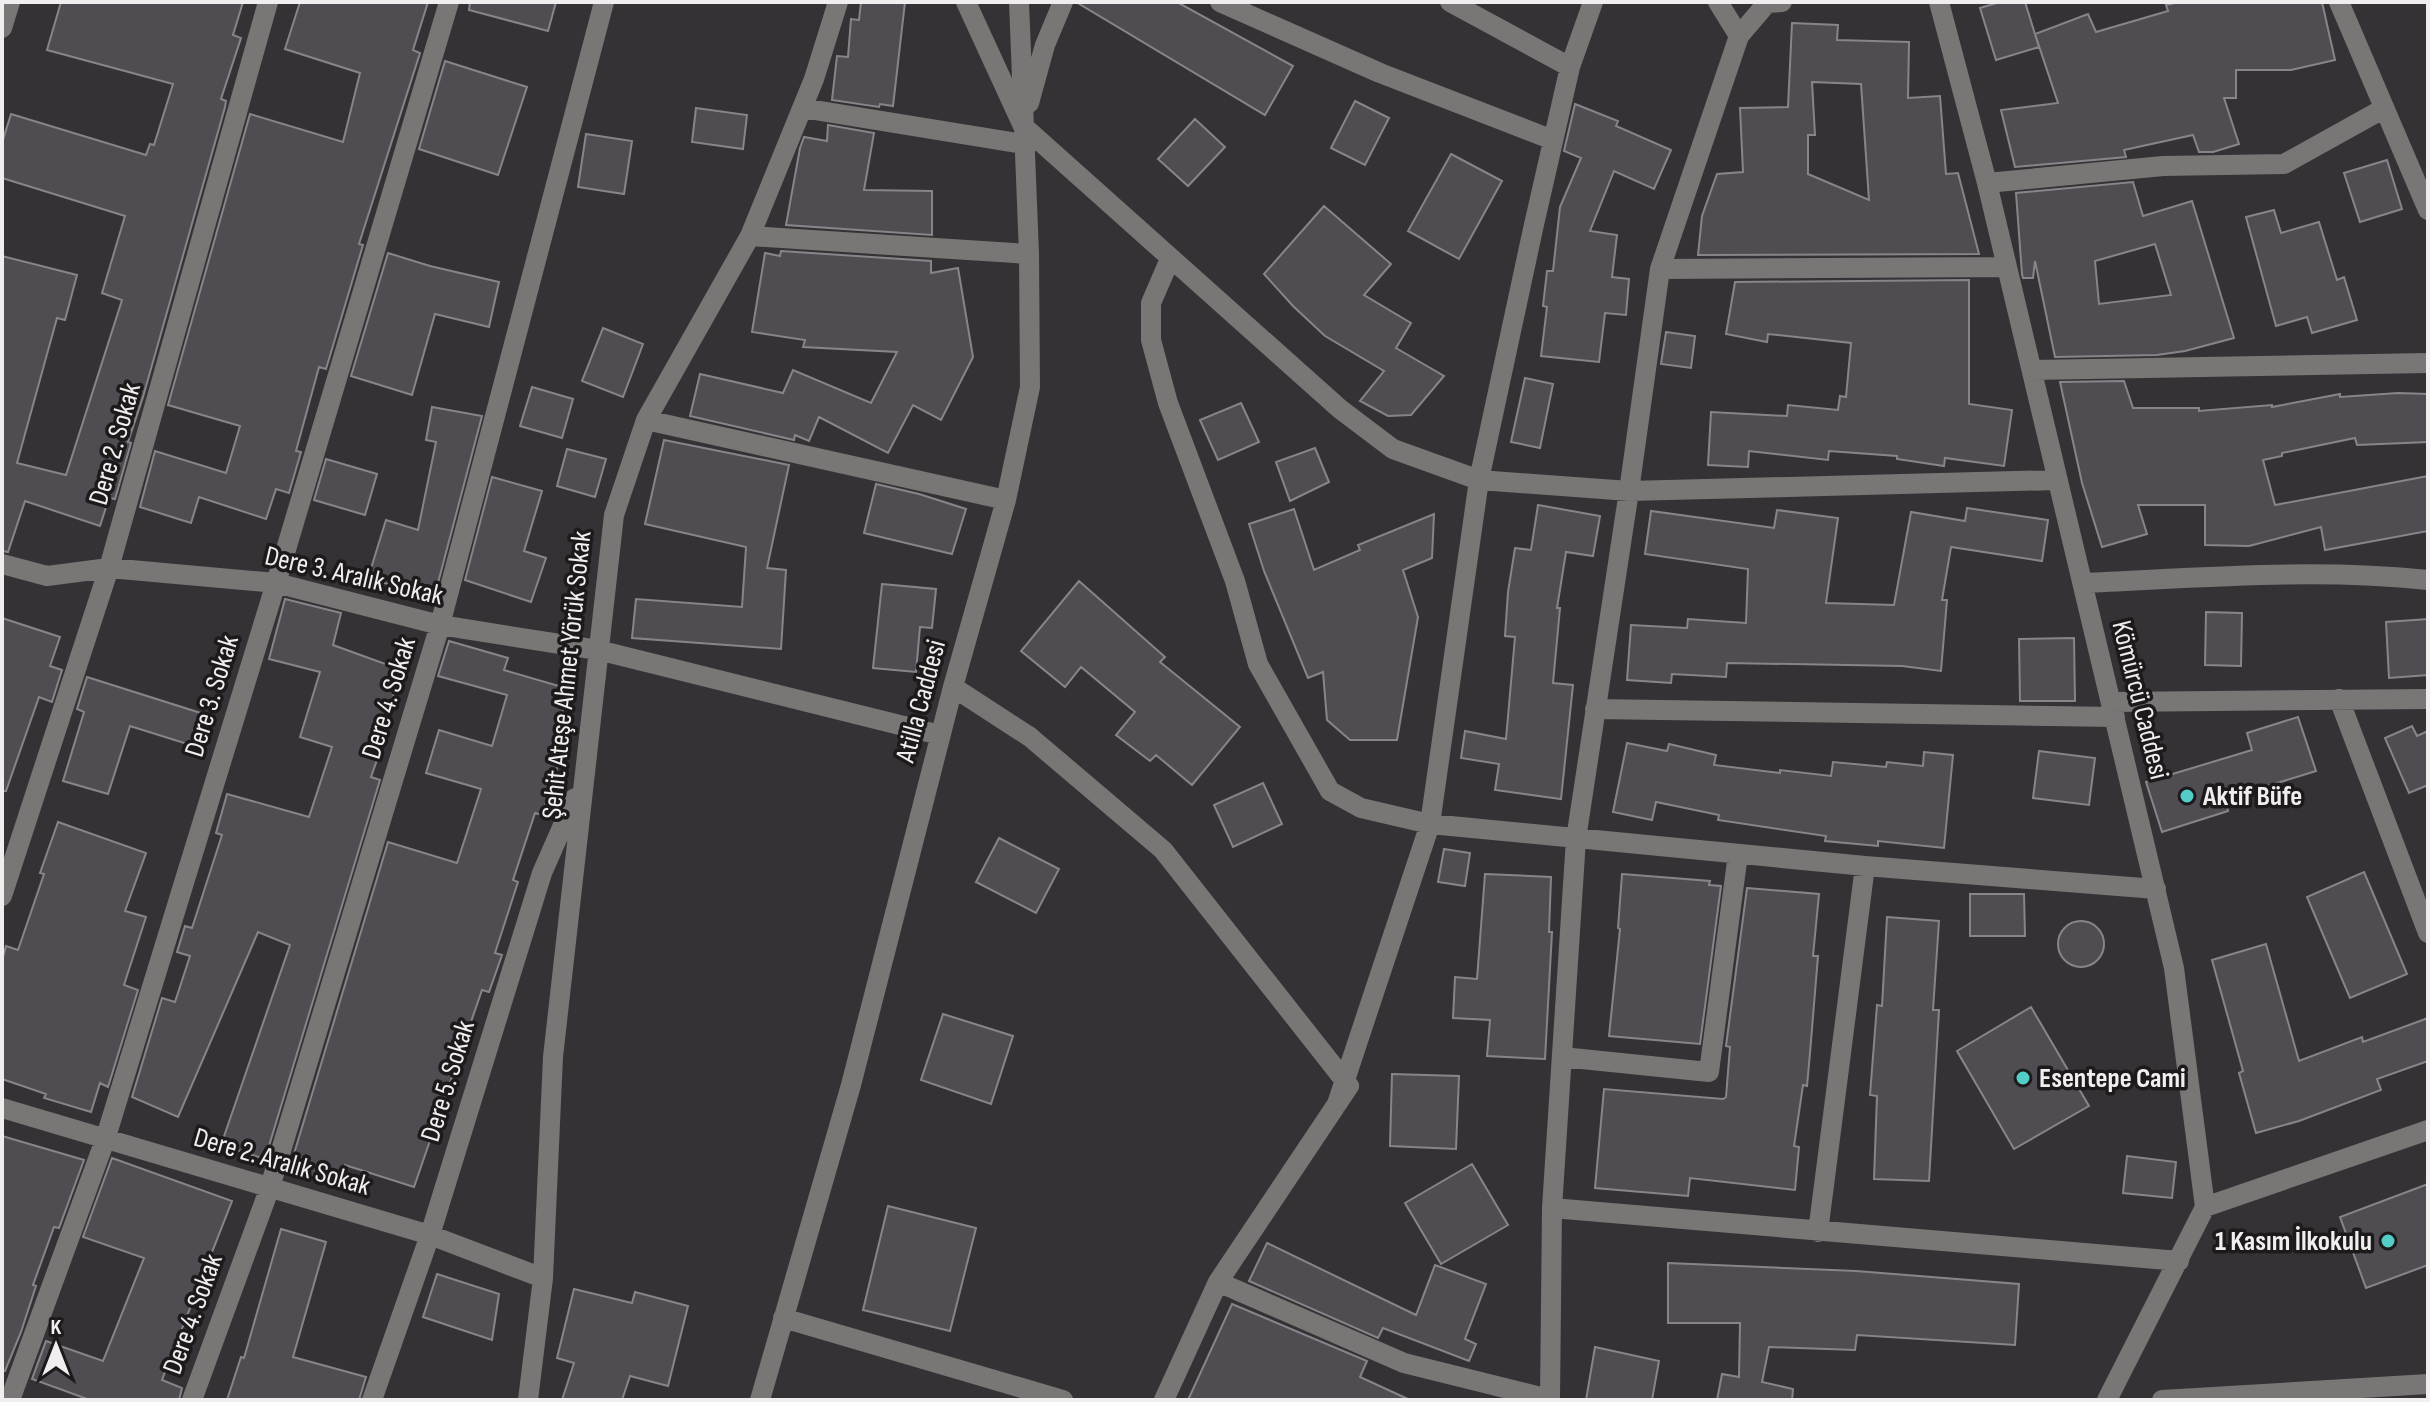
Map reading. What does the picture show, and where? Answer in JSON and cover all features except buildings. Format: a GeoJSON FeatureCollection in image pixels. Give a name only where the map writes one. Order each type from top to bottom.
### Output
{"type":"FeatureCollection","features":[{"type":"Feature","properties":{"kind":"street"},"geometry":{"type":"LineString","coordinates":[[2,28],[10,2]]}},
{"type":"Feature","properties":{"kind":"street","name":"Dere 2. Sokak"},"geometry":{"type":"LineString","coordinates":[[2,896],[109,568],[268,2]]}},
{"type":"Feature","properties":{"kind":"street","name":"Dere 3. Sokak"},"geometry":{"type":"LineString","coordinates":[[10,1400],[105,1140],[276,583],[449,2]]}},
{"type":"Feature","properties":{"kind":"street","name":"Dere 4. Sokak"},"geometry":{"type":"LineString","coordinates":[[192,1400],[270,1187],[440,625],[604,2]]}},
{"type":"Feature","properties":{"kind":"street","name":"Şehit Ateşe Ahmet Yörük Sokak"},"geometry":{"type":"LineString","coordinates":[[528,1400],[543,1278],[553,1057],[614,515],[646,420],[750,236],[802,108],[838,2]]}},
{"type":"Feature","properties":{"kind":"street"},"geometry":{"type":"LineString","coordinates":[[966,2],[1023,135],[1340,409],[1393,449],[1479,480],[1629,491],[2058,480]]}},
{"type":"Feature","properties":{"kind":"street","name":"Atilla Caddesi"},"geometry":{"type":"LineString","coordinates":[[760,1400],[851,1085],[940,735],[1006,500],[1030,387],[1029,254],[1019,2]]}},
{"type":"Feature","properties":{"kind":"street"},"geometry":{"type":"LineString","coordinates":[[1023,135],[1045,45],[1063,2]]}},
{"type":"Feature","properties":{"kind":"street"},"geometry":{"type":"LineString","coordinates":[[1220,2],[1380,73],[1553,140]]}},
{"type":"Feature","properties":{"kind":"street"},"geometry":{"type":"LineString","coordinates":[[1450,2],[1570,67]]}},
{"type":"Feature","properties":{"kind":"street"},"geometry":{"type":"LineString","coordinates":[[1345,1081],[1430,824],[1479,480],[1570,67],[1593,2]]}},
{"type":"Feature","properties":{"kind":"street"},"geometry":{"type":"LineString","coordinates":[[1718,2],[1739,36]]}},
{"type":"Feature","properties":{"kind":"street"},"geometry":{"type":"LineString","coordinates":[[1218,1282],[1404,1363],[1550,1400],[1552,1208],[1576,839],[1660,269],[1739,36],[1767,3],[1782,2]]}},
{"type":"Feature","properties":{"kind":"street","name":"Kömürcü Caddesi"},"geometry":{"type":"LineString","coordinates":[[1939,2],[1987,183],[2174,968],[2205,1207]]}},
{"type":"Feature","properties":{"kind":"street"},"geometry":{"type":"LineString","coordinates":[[2339,2],[2428,210]]}},
{"type":"Feature","properties":{"kind":"street"},"geometry":{"type":"LineString","coordinates":[[802,108],[1023,135]]}},
{"type":"Feature","properties":{"kind":"street"},"geometry":{"type":"LineString","coordinates":[[1987,183],[2163,166],[2284,164],[2383,109]]}},
{"type":"Feature","properties":{"kind":"street"},"geometry":{"type":"LineString","coordinates":[[750,236],[1029,254]]}},
{"type":"Feature","properties":{"kind":"street"},"geometry":{"type":"LineString","coordinates":[[1170,259],[1151,303],[1151,340],[1168,403],[1235,581],[1258,664],[1330,791],[1361,808],[1430,824],[1865,866],[2156,889]]}},
{"type":"Feature","properties":{"kind":"street"},"geometry":{"type":"LineString","coordinates":[[1660,269],[2007,267]]}},
{"type":"Feature","properties":{"kind":"street"},"geometry":{"type":"LineString","coordinates":[[2032,370],[2428,363]]}},
{"type":"Feature","properties":{"kind":"street"},"geometry":{"type":"LineString","coordinates":[[646,420],[1006,500]]}},
{"type":"Feature","properties":{"kind":"street","name":"Dere 3. Aralık Sokak"},"geometry":{"type":"LineString","coordinates":[[2,564],[47,576],[109,568],[276,583],[440,625],[598,650],[940,735]]}},
{"type":"Feature","properties":{"kind":"street"},"geometry":{"type":"LineString","coordinates":[[2083,583],[2257,575],[2391,576],[2428,580]]}},
{"type":"Feature","properties":{"kind":"street"},"geometry":{"type":"LineString","coordinates":[[953,687],[1030,737],[1163,850],[1349,1086],[1218,1282],[1164,1400]]}},
{"type":"Feature","properties":{"kind":"street"},"geometry":{"type":"LineString","coordinates":[[1595,709],[2113,710],[2339,699],[2428,699]]}},
{"type":"Feature","properties":{"kind":"street"},"geometry":{"type":"LineString","coordinates":[[2339,699],[2428,933]]}},
{"type":"Feature","properties":{"kind":"street","name":"Dere 5. Sokak"},"geometry":{"type":"LineString","coordinates":[[372,1400],[430,1235],[542,873],[584,780]]}},
{"type":"Feature","properties":{"kind":"street"},"geometry":{"type":"LineString","coordinates":[[1562,1057],[1709,1072],[1738,854]]}},
{"type":"Feature","properties":{"kind":"street"},"geometry":{"type":"LineString","coordinates":[[1818,1232],[1865,866]]}},
{"type":"Feature","properties":{"kind":"street","name":"Dere 2. Aralık Sokak"},"geometry":{"type":"LineString","coordinates":[[2,1108],[430,1235],[543,1278]]}},
{"type":"Feature","properties":{"kind":"street"},"geometry":{"type":"LineString","coordinates":[[2107,1400],[2205,1207],[2428,1130]]}},
{"type":"Feature","properties":{"kind":"street"},"geometry":{"type":"LineString","coordinates":[[1552,1208],[2179,1261]]}},
{"type":"Feature","properties":{"kind":"street"},"geometry":{"type":"LineString","coordinates":[[783,1318],[1063,1400]]}},
{"type":"Feature","properties":{"kind":"street"},"geometry":{"type":"LineString","coordinates":[[2162,1400],[2428,1384]]}},
{"type":"Feature","properties":{"kind":"place","name":"Aktif Büfe"},"geometry":{"type":"Point","coordinates":[2187,796]}},
{"type":"Feature","properties":{"kind":"place","name":"Esentepe Cami"},"geometry":{"type":"Point","coordinates":[2023,1078]}},
{"type":"Feature","properties":{"kind":"place","name":"1 Kasım İlkokulu"},"geometry":{"type":"Point","coordinates":[2388,1241]}}]}
